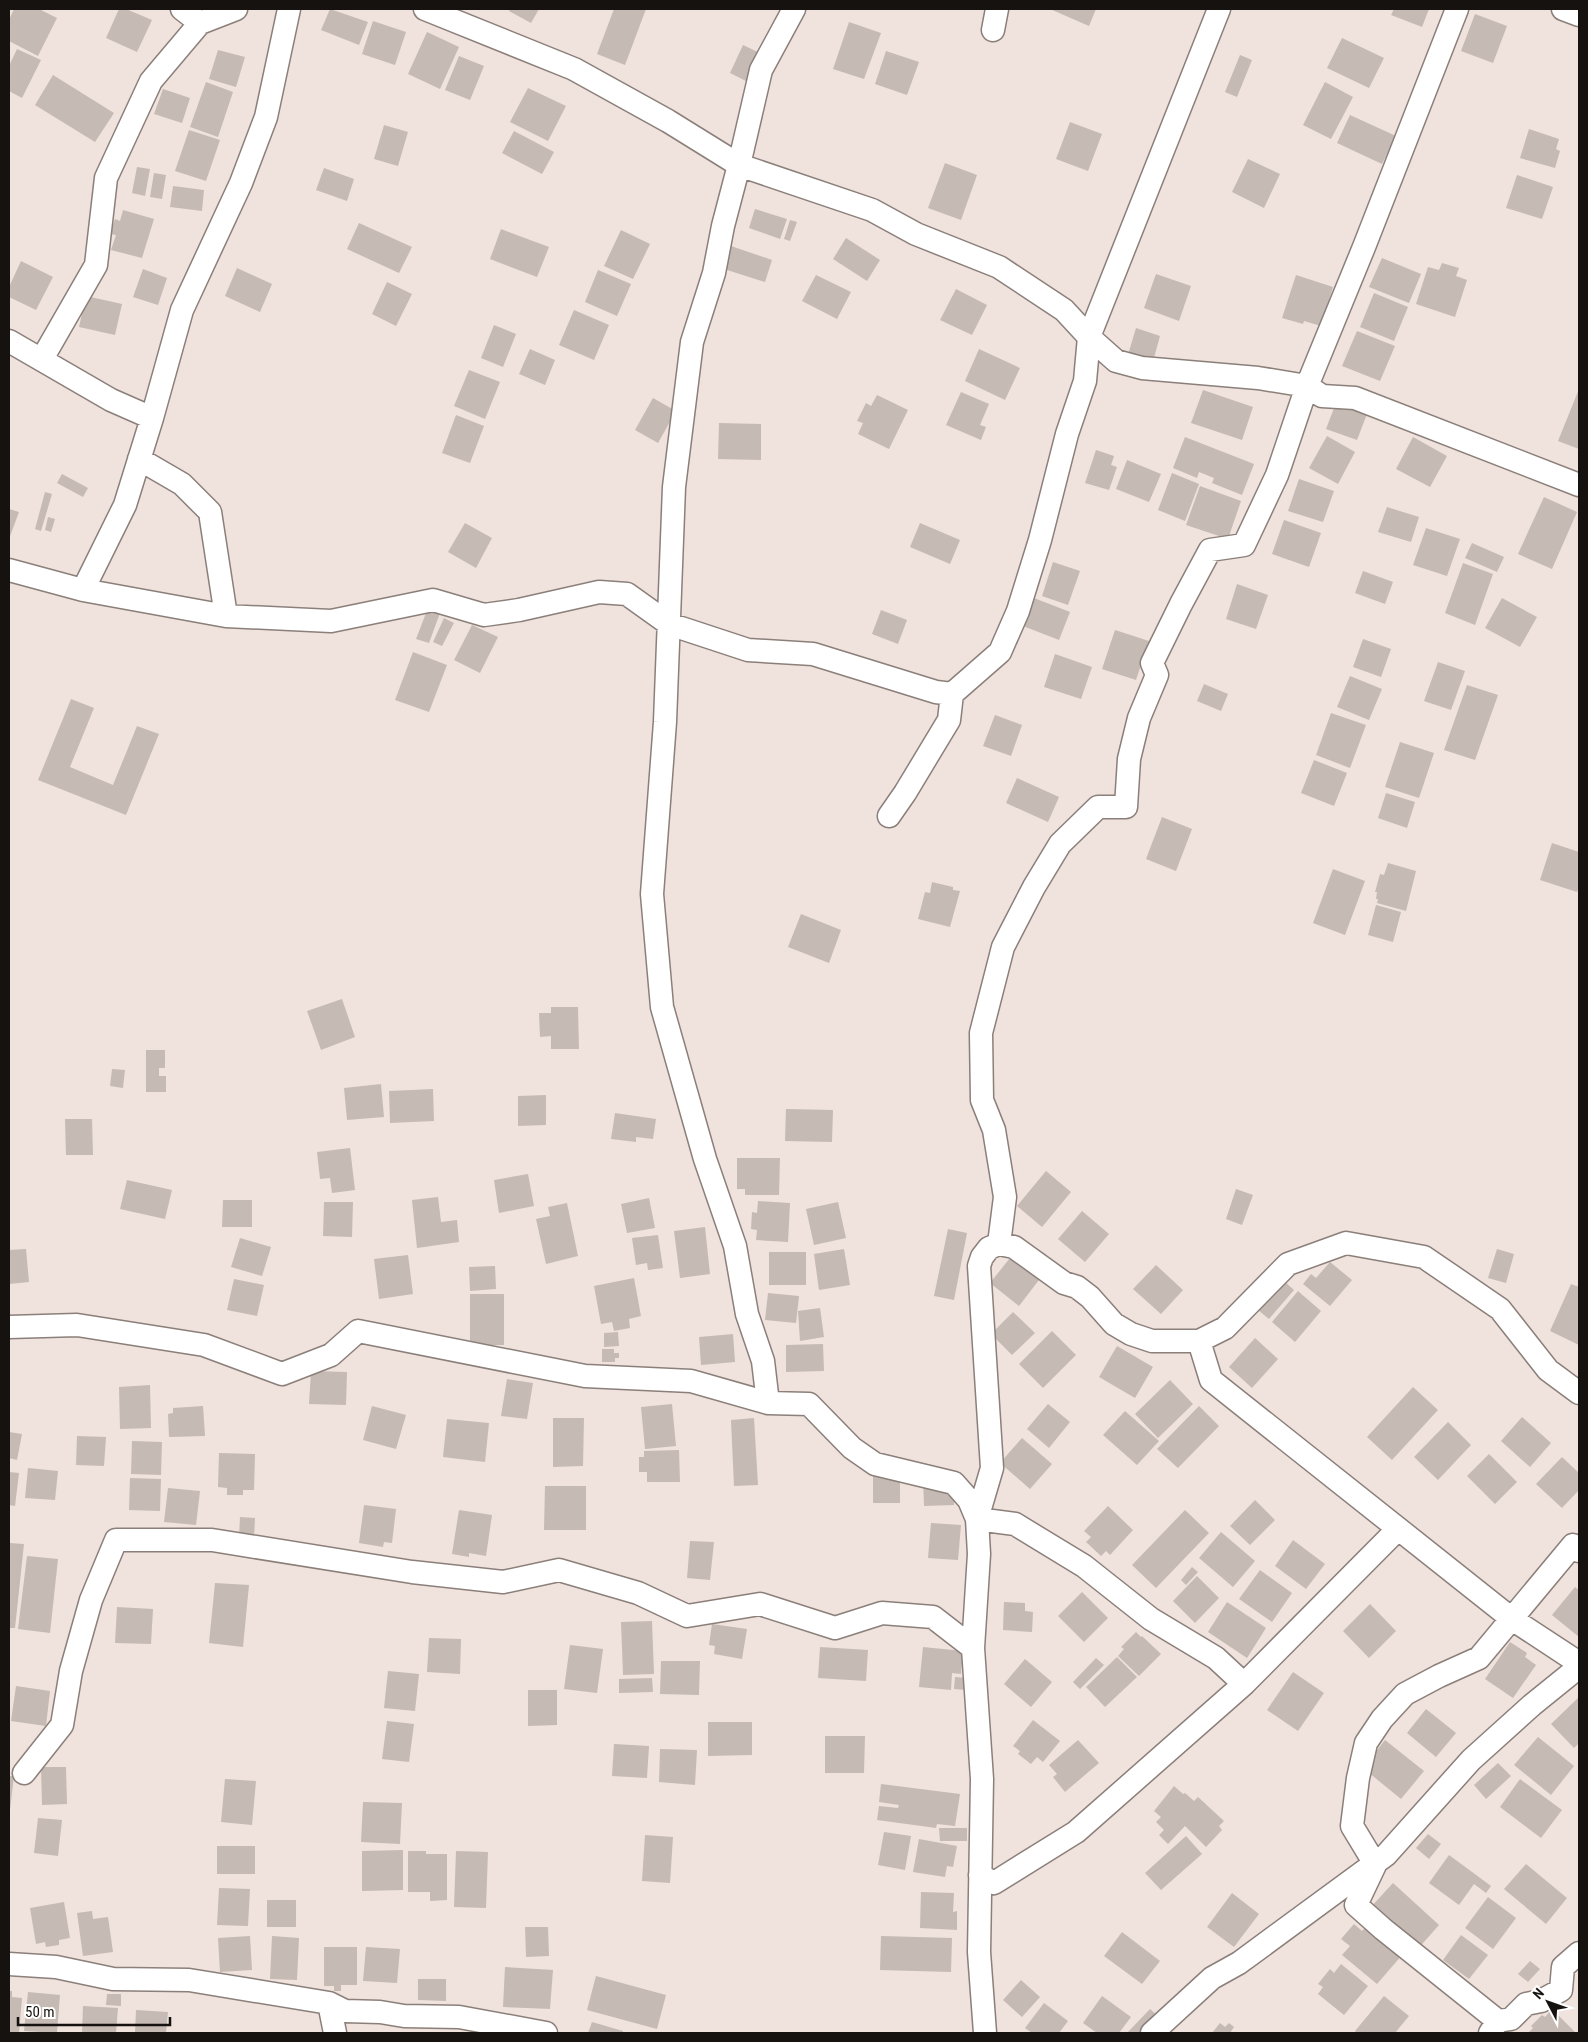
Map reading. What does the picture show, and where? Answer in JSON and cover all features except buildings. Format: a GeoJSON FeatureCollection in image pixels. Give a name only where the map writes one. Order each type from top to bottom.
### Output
{"type":"FeatureCollection","features":[{"type":"Feature","properties":{"kind":"street"},"geometry":{"type":"LineString","coordinates":[[182,9],[200,23]]}},
{"type":"Feature","properties":{"kind":"street"},"geometry":{"type":"LineString","coordinates":[[42,359],[96,265],[106,178],[151,81],[200,23],[236,9]]}},
{"type":"Feature","properties":{"kind":"street"},"geometry":{"type":"LineString","coordinates":[[83,590],[125,505],[152,418],[182,310],[240,183],[266,117],[289,9]]}},
{"type":"Feature","properties":{"kind":"street"},"geometry":{"type":"LineString","coordinates":[[426,9],[574,69],[668,121],[739,165],[872,210],[916,234],[999,267],[1064,310],[1089,338],[1116,361],[1142,368],[1248,377],[1307,386],[1322,396],[1355,398],[1579,485]]}},
{"type":"Feature","properties":{"kind":"street"},"geometry":{"type":"LineString","coordinates":[[768,1403],[763,1361],[747,1314],[735,1246],[705,1159],[662,1007],[652,894],[665,722],[674,487],[692,342],[714,273],[723,226],[762,70],[794,9]]}},
{"type":"Feature","properties":{"kind":"street"},"geometry":{"type":"LineString","coordinates":[[889,816],[949,720],[952,694],[1000,652],[1018,611],[1040,540],[1067,434],[1085,381],[1089,338],[1219,9]]}},
{"type":"Feature","properties":{"kind":"street"},"geometry":{"type":"LineString","coordinates":[[998,1244],[1005,1197],[994,1130],[982,1100],[981,1033],[1004,947],[1034,887],[1060,844],[1098,807],[1126,807],[1129,759],[1139,718],[1157,674],[1152,663],[1210,550],[1244,545],[1277,475],[1307,386],[1364,247],[1457,9]]}},
{"type":"Feature","properties":{"kind":"street"},"geometry":{"type":"LineString","coordinates":[[1563,9],[1579,15]]}},
{"type":"Feature","properties":{"kind":"street"},"geometry":{"type":"LineString","coordinates":[[9,341],[111,400],[152,418]]}},
{"type":"Feature","properties":{"kind":"street"},"geometry":{"type":"LineString","coordinates":[[139,459],[182,484],[210,512],[226,616]]}},
{"type":"Feature","properties":{"kind":"street"},"geometry":{"type":"LineString","coordinates":[[9,570],[83,590],[226,616],[331,621],[433,600],[484,614],[520,610],[599,592],[627,594],[669,624],[748,650],[813,654],[936,692],[952,694]]}},
{"type":"Feature","properties":{"kind":"street"},"geometry":{"type":"LineString","coordinates":[[976,1519],[992,1468],[979,1266],[982,1257],[989,1248],[998,1244],[1014,1247],[1064,1284],[1077,1287],[1090,1297],[1114,1324],[1131,1334],[1152,1341],[1199,1342],[1225,1328],[1288,1264],[1346,1243],[1424,1257],[1500,1309],[1548,1370],[1579,1393]]}},
{"type":"Feature","properties":{"kind":"street"},"geometry":{"type":"LineString","coordinates":[[9,1327],[77,1326],[204,1346],[282,1374],[332,1355],[358,1331],[585,1376],[691,1381],[768,1403],[809,1404],[852,1448],[875,1464],[954,1483],[969,1500],[976,1519],[978,1554],[973,1648],[982,1779],[979,1952],[986,2033]]}},
{"type":"Feature","properties":{"kind":"street"},"geometry":{"type":"LineString","coordinates":[[1199,1342],[1211,1380],[1512,1619],[1579,1663]]}},
{"type":"Feature","properties":{"kind":"street"},"geometry":{"type":"LineString","coordinates":[[976,1519],[1015,1524],[1084,1566],[1151,1619],[1216,1658],[1244,1684]]}},
{"type":"Feature","properties":{"kind":"street"},"geometry":{"type":"LineString","coordinates":[[980,1875],[994,1884],[1076,1832],[1244,1684],[1398,1529]]}},
{"type":"Feature","properties":{"kind":"street"},"geometry":{"type":"LineString","coordinates":[[24,1773],[62,1725],[71,1671],[91,1600],[116,1540],[212,1540],[412,1572],[503,1582],[559,1570],[638,1593],[687,1616],[760,1604],[834,1628],[882,1613],[933,1617],[973,1648]]}},
{"type":"Feature","properties":{"kind":"street"},"geometry":{"type":"LineString","coordinates":[[1375,1864],[1352,1826],[1358,1778],[1366,1743],[1382,1719],[1405,1694],[1439,1676],[1480,1658],[1573,1545],[1579,1551]]}},
{"type":"Feature","properties":{"kind":"street"},"geometry":{"type":"LineString","coordinates":[[1152,2033],[1212,1978],[1239,1963],[1375,1864],[1402,1839],[1471,1760],[1532,1705],[1579,1667]]}},
{"type":"Feature","properties":{"kind":"street"},"geometry":{"type":"LineString","coordinates":[[1375,1864],[1356,1906],[1494,2027],[1511,2019],[1526,2004],[1541,2001],[1561,1990],[1563,1966],[1579,1953]]}},
{"type":"Feature","properties":{"kind":"street"},"geometry":{"type":"LineString","coordinates":[[9,1964],[56,1967],[113,1979],[189,1980],[328,2003],[345,2011],[459,2018],[546,2033]]}},
{"type":"Feature","properties":{"kind":"street"},"geometry":{"type":"LineString","coordinates":[[328,2003],[335,2033]]}}]}
